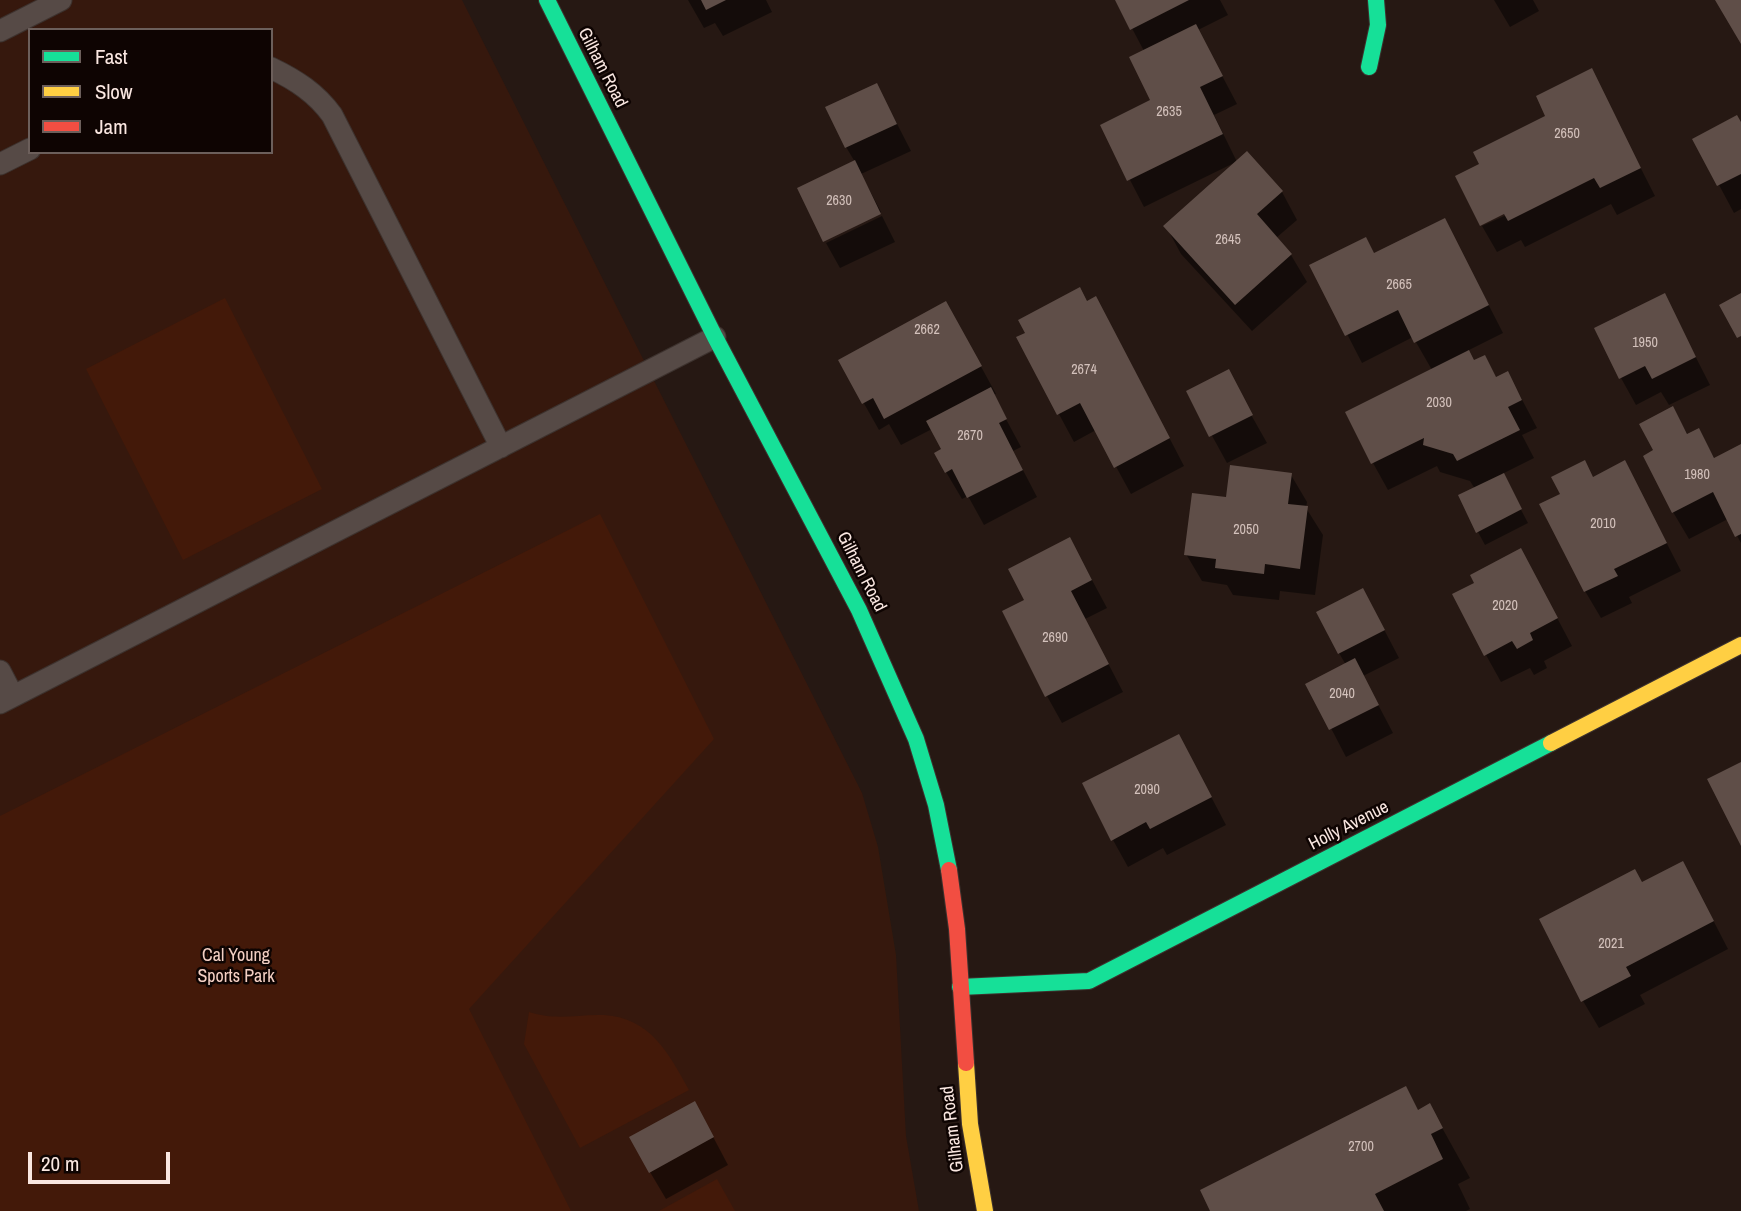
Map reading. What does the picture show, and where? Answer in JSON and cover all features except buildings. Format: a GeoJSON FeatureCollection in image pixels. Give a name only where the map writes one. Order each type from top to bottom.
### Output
{"type":"FeatureCollection","features":[{"type":"Feature","properties":{"kind":"street","name":"Gilham Road"},"geometry":{"type":"LineString","coordinates":[[547,0],[715,337],[859,610],[916,738],[936,805],[949,869],[957,929],[970,1124],[985,1211]]}},
{"type":"Feature","properties":{"kind":"street"},"geometry":{"type":"LineString","coordinates":[[1369,67],[1379,27],[1380,11],[1376,0]]}},
{"type":"Feature","properties":{"kind":"street","name":"Holly Avenue"},"geometry":{"type":"LineString","coordinates":[[960,987],[1089,981],[1741,645]]}},
{"type":"Feature","properties":{"kind":"lane"},"geometry":{"type":"LineString","coordinates":[[0,31],[61,0]]}},
{"type":"Feature","properties":{"kind":"lane"},"geometry":{"type":"LineString","coordinates":[[273,69],[303,86],[332,115],[500,447]]}},
{"type":"Feature","properties":{"kind":"lane"},"geometry":{"type":"LineString","coordinates":[[0,164],[28,150]]}},
{"type":"Feature","properties":{"kind":"lane"},"geometry":{"type":"LineString","coordinates":[[0,671],[6,700],[715,337]]}},
{"type":"Feature","properties":{"kind":"shaded area"},"geometry":{"type":"Polygon","coordinates":[[[0,0],[462,0],[862,793],[878,847],[896,955],[906,1136],[919,1211],[0,1211],[0,0]]]}},
{"type":"Feature","properties":{"kind":"green space"},"geometry":{"type":"Polygon","coordinates":[[[225,298],[322,489],[183,560],[86,369],[225,298]]]}},
{"type":"Feature","properties":{"kind":"green space","name":"Cal Young Sports Park"},"geometry":{"type":"Polygon","coordinates":[[[600,514],[714,739],[469,1009],[571,1211],[0,1211],[0,816],[600,514]]]}},
{"type":"Feature","properties":{"kind":"green space"},"geometry":{"type":"Polygon","coordinates":[[[529,1012],[558,1017],[604,1015],[634,1023],[657,1040],[689,1090],[580,1148],[524,1044],[529,1012]]]}},
{"type":"Feature","properties":{"kind":"green space"},"geometry":{"type":"Polygon","coordinates":[[[717,1179],[735,1211],[659,1211],[717,1179]]]}},
{"type":"Feature","properties":{"kind":"traffic: fast"},"geometry":{"type":"LineString","coordinates":[[547,0],[715,337],[859,610],[916,739],[936,805],[949,870]]}},
{"type":"Feature","properties":{"kind":"traffic: fast"},"geometry":{"type":"LineString","coordinates":[[1369,67],[1378,25],[1376,0]]}},
{"type":"Feature","properties":{"kind":"traffic: fast"},"geometry":{"type":"LineString","coordinates":[[960,987],[1089,981],[1551,743]]}},
{"type":"Feature","properties":{"kind":"traffic: slow"},"geometry":{"type":"LineString","coordinates":[[1551,743],[1741,645]]}},
{"type":"Feature","properties":{"kind":"traffic: slow"},"geometry":{"type":"LineString","coordinates":[[966,1063],[970,1124],[985,1211]]}},
{"type":"Feature","properties":{"kind":"traffic: jam"},"geometry":{"type":"LineString","coordinates":[[949,870],[957,929],[966,1063]]}}]}
